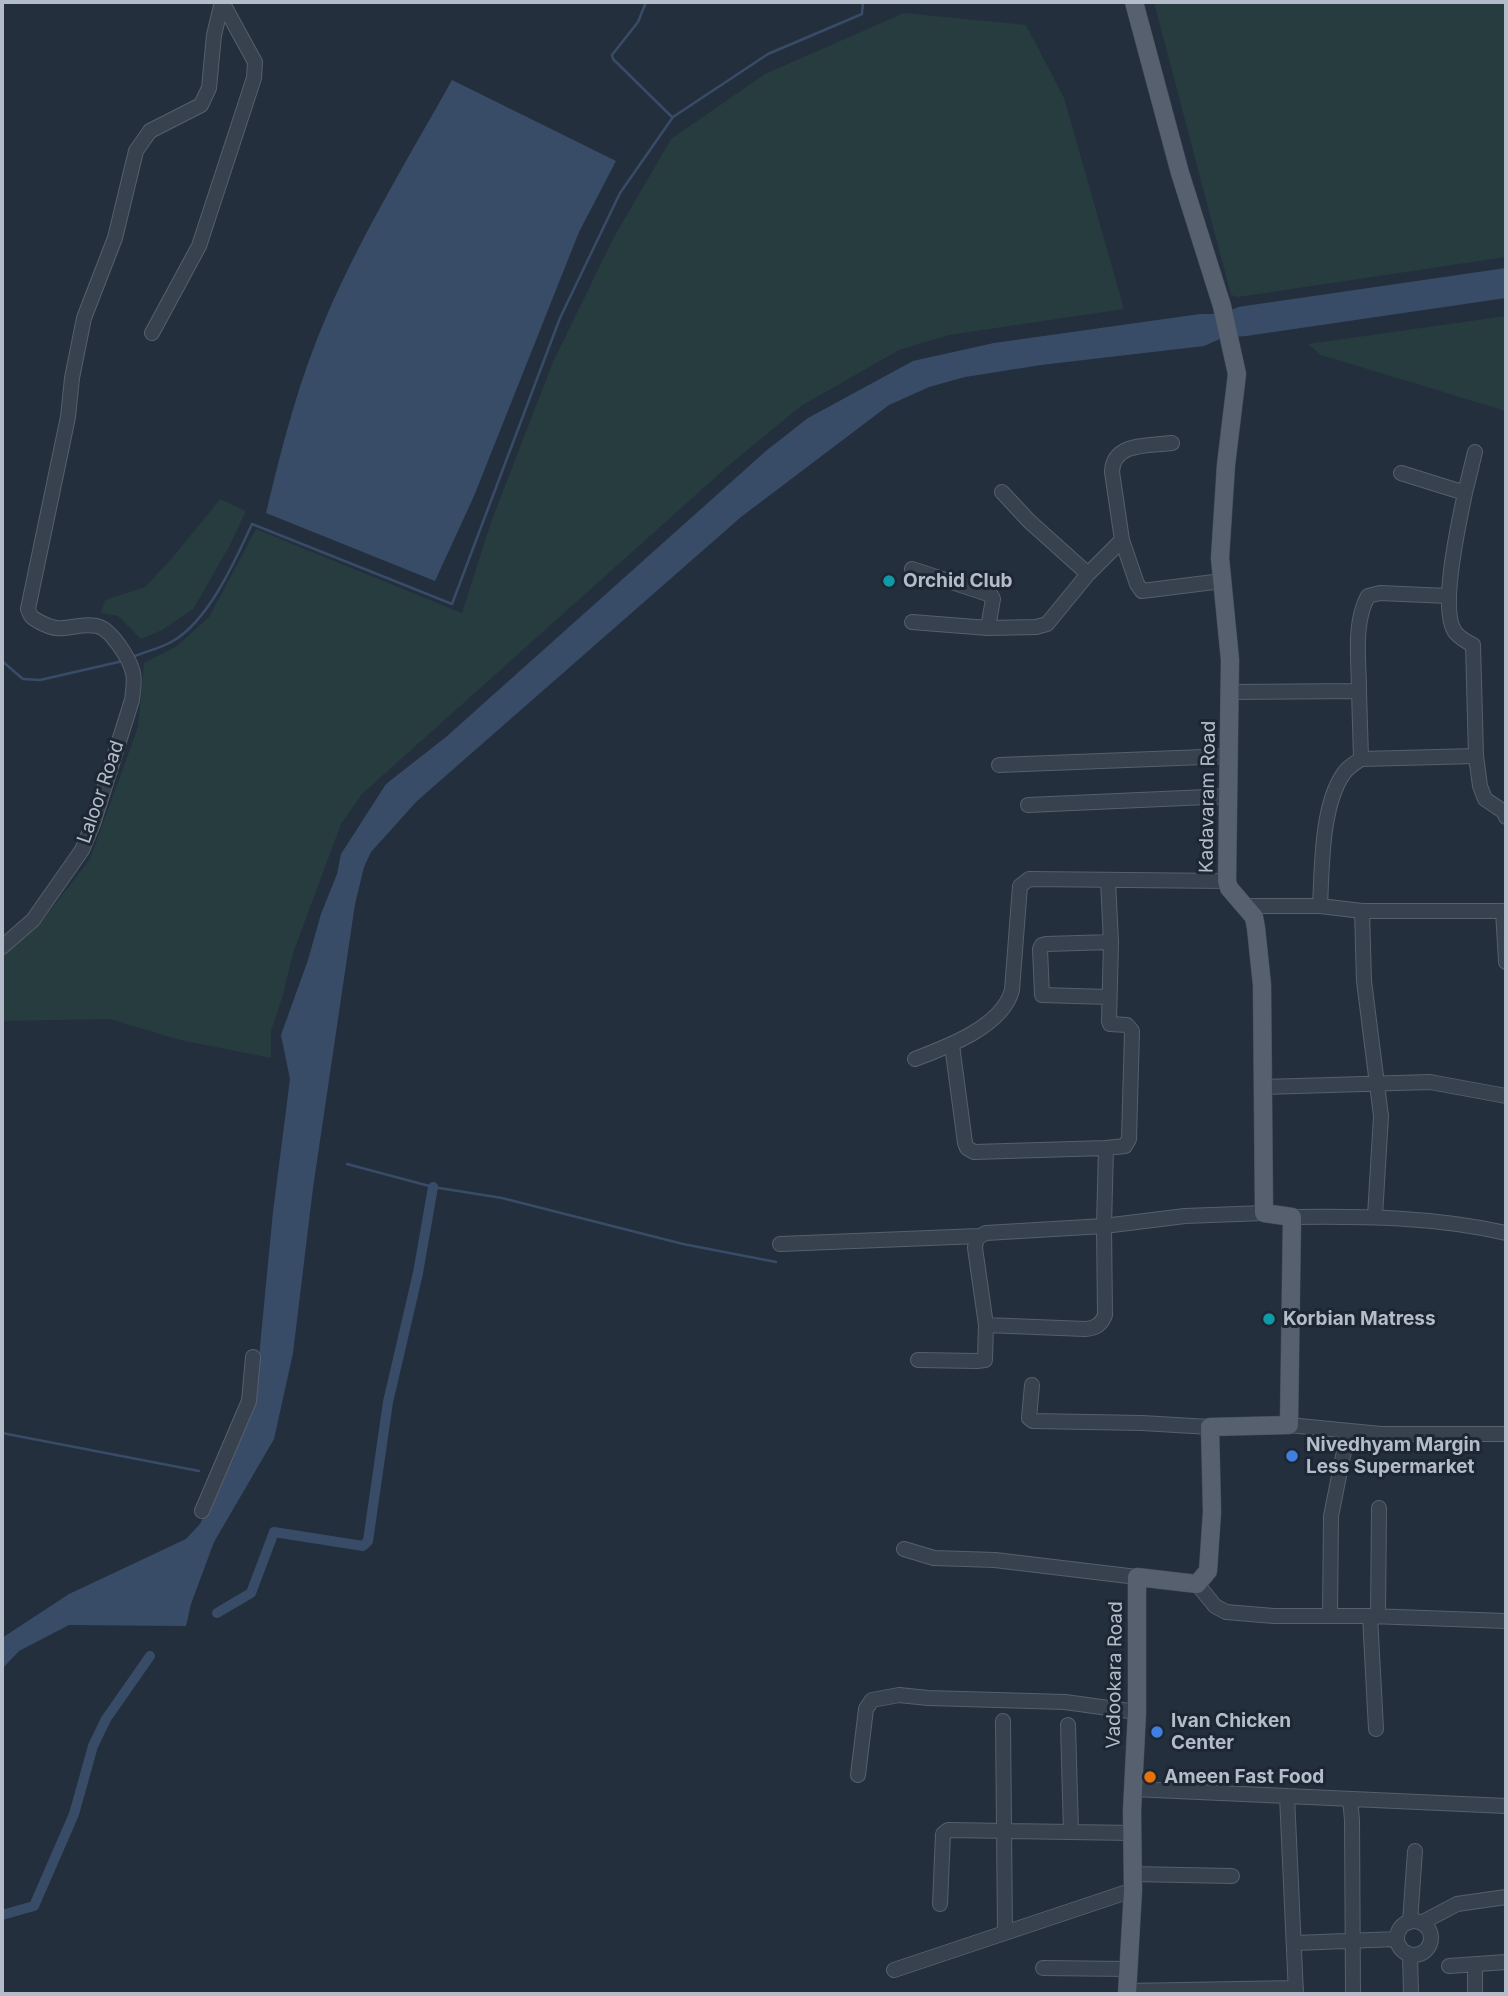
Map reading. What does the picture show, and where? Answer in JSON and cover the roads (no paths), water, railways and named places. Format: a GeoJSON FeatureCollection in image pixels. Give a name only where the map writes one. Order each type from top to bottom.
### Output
{"type":"FeatureCollection","features":[{"type":"Feature","properties":{"kind":"main road","name":"Kadavaram Road"},"geometry":{"type":"LineString","coordinates":[[1134,2],[1180,173],[1222,306],[1237,374],[1226,465],[1220,558],[1230,660],[1227,881],[1254,917],[1256,928],[1261,974],[1264,1213]]}},
{"type":"Feature","properties":{"kind":"main road"},"geometry":{"type":"LineString","coordinates":[[1197,1584],[1208,1571],[1212,1512],[1210,1427],[1289,1425],[1293,1217],[1264,1213]]}},
{"type":"Feature","properties":{"kind":"main road","name":"Vadookara Road"},"geometry":{"type":"LineString","coordinates":[[1127,1992],[1133,1882],[1137,1577],[1197,1584]]}},
{"type":"Feature","properties":{"kind":"street"},"geometry":{"type":"LineString","coordinates":[[152,333],[199,246],[254,78],[255,62],[222,2]]}},
{"type":"Feature","properties":{"kind":"street","name":"Laloor Road"},"geometry":{"type":"LineString","coordinates":[[2,947],[33,920],[82,850],[93,824],[132,700],[134,680],[128,660],[104,628],[48,627],[32,618],[28,609],[29,601],[68,417],[72,378],[84,318],[115,238],[136,151],[150,131],[201,105],[209,88],[214,35],[222,2]]}},
{"type":"Feature","properties":{"kind":"street"},"geometry":{"type":"LineString","coordinates":[[1172,443],[1125,449],[1117,453],[1112,461],[1122,540],[1136,584],[1142,591],[1222,582]]}},
{"type":"Feature","properties":{"kind":"street"},"geometry":{"type":"LineString","coordinates":[[1475,452],[1465,493],[1448,596],[1450,620],[1456,633],[1473,645],[1476,756],[1482,793],[1485,799],[1504,812],[1506,817]]}},
{"type":"Feature","properties":{"kind":"street"},"geometry":{"type":"LineString","coordinates":[[1401,473],[1465,493]]}},
{"type":"Feature","properties":{"kind":"street"},"geometry":{"type":"LineString","coordinates":[[1002,492],[1029,521],[1088,574]]}},
{"type":"Feature","properties":{"kind":"street"},"geometry":{"type":"LineString","coordinates":[[912,622],[988,628],[1035,627],[1047,624],[1088,574],[1122,540]]}},
{"type":"Feature","properties":{"kind":"street"},"geometry":{"type":"LineString","coordinates":[[912,569],[991,596],[993,600],[988,628]]}},
{"type":"Feature","properties":{"kind":"street"},"geometry":{"type":"LineString","coordinates":[[1361,759],[1359,691],[1362,607],[1368,596],[1380,593],[1448,596]]}},
{"type":"Feature","properties":{"kind":"street"},"geometry":{"type":"LineString","coordinates":[[1230,692],[1359,691]]}},
{"type":"Feature","properties":{"kind":"street"},"geometry":{"type":"LineString","coordinates":[[999,765],[1229,756]]}},
{"type":"Feature","properties":{"kind":"street"},"geometry":{"type":"LineString","coordinates":[[1320,906],[1329,813],[1339,781],[1346,769],[1361,759],[1476,756]]}},
{"type":"Feature","properties":{"kind":"street"},"geometry":{"type":"LineString","coordinates":[[1028,805],[1229,796]]}},
{"type":"Feature","properties":{"kind":"street"},"geometry":{"type":"LineString","coordinates":[[952,1045],[965,1143],[970,1150],[986,1152],[1125,1146],[1129,1139],[1132,1031],[1127,1025],[1110,1024],[1111,942],[1108,880]]}},
{"type":"Feature","properties":{"kind":"street"},"geometry":{"type":"LineString","coordinates":[[915,1059],[952,1045],[999,1014],[1009,1002],[1020,886],[1024,881],[1227,881]]}},
{"type":"Feature","properties":{"kind":"street"},"geometry":{"type":"LineString","coordinates":[[1247,906],[1320,906],[1362,911],[1505,910],[1506,962]]}},
{"type":"Feature","properties":{"kind":"street"},"geometry":{"type":"LineString","coordinates":[[1362,911],[1364,981],[1381,1116],[1376,1216]]}},
{"type":"Feature","properties":{"kind":"street"},"geometry":{"type":"LineString","coordinates":[[1109,997],[1042,995],[1040,950],[1042,945],[1046,944],[1111,942]]}},
{"type":"Feature","properties":{"kind":"street"},"geometry":{"type":"LineString","coordinates":[[1264,1087],[1430,1082],[1506,1096]]}},
{"type":"Feature","properties":{"kind":"street"},"geometry":{"type":"LineString","coordinates":[[986,1325],[1085,1329],[1102,1323],[1105,1315],[1105,1148]]}},
{"type":"Feature","properties":{"kind":"street"},"geometry":{"type":"LineString","coordinates":[[780,1244],[979,1236],[986,1233],[1104,1226],[1185,1216],[1264,1213]]}},
{"type":"Feature","properties":{"kind":"street"},"geometry":{"type":"LineString","coordinates":[[1293,1217],[1376,1216],[1480,1227],[1506,1233]]}},
{"type":"Feature","properties":{"kind":"street"},"geometry":{"type":"LineString","coordinates":[[918,1360],[985,1360],[986,1325],[975,1248],[979,1236]]}},
{"type":"Feature","properties":{"kind":"street"},"geometry":{"type":"LineString","coordinates":[[202,1511],[249,1401],[253,1357]]}},
{"type":"Feature","properties":{"kind":"street"},"geometry":{"type":"LineString","coordinates":[[1032,1385],[1029,1418],[1033,1421],[1210,1427]]}},
{"type":"Feature","properties":{"kind":"street"},"geometry":{"type":"LineString","coordinates":[[1289,1425],[1381,1434],[1506,1433]]}},
{"type":"Feature","properties":{"kind":"street"},"geometry":{"type":"LineString","coordinates":[[1330,1616],[1331,1516],[1348,1431]]}},
{"type":"Feature","properties":{"kind":"street"},"geometry":{"type":"LineString","coordinates":[[1376,1729],[1374,1616],[1379,1508]]}},
{"type":"Feature","properties":{"kind":"street"},"geometry":{"type":"LineString","coordinates":[[904,1549],[934,1558],[995,1560],[1137,1577]]}},
{"type":"Feature","properties":{"kind":"street"},"geometry":{"type":"LineString","coordinates":[[1197,1584],[1215,1606],[1226,1612],[1275,1616],[1374,1616],[1506,1621]]}},
{"type":"Feature","properties":{"kind":"street"},"geometry":{"type":"LineString","coordinates":[[858,1775],[866,1709],[872,1700],[899,1695],[1065,1702],[1137,1712]]}},
{"type":"Feature","properties":{"kind":"street"},"geometry":{"type":"LineString","coordinates":[[1003,1721],[1005,1933]]}},
{"type":"Feature","properties":{"kind":"street"},"geometry":{"type":"LineString","coordinates":[[1068,1726],[1071,1832]]}},
{"type":"Feature","properties":{"kind":"street"},"geometry":{"type":"LineString","coordinates":[[1133,1789],[1506,1806]]}},
{"type":"Feature","properties":{"kind":"street"},"geometry":{"type":"LineString","coordinates":[[1127,1992],[1296,1991],[1287,1796]]}},
{"type":"Feature","properties":{"kind":"street"},"geometry":{"type":"LineString","coordinates":[[1350,1799],[1353,1994]]}},
{"type":"Feature","properties":{"kind":"street"},"geometry":{"type":"LineString","coordinates":[[940,1904],[945,1831],[1132,1833]]}},
{"type":"Feature","properties":{"kind":"street"},"geometry":{"type":"LineString","coordinates":[[1415,1851],[1416,1922]]}},
{"type":"Feature","properties":{"kind":"street"},"geometry":{"type":"LineString","coordinates":[[894,1970],[1005,1933],[1133,1882],[1232,1877]]}},
{"type":"Feature","properties":{"kind":"street"},"geometry":{"type":"LineString","coordinates":[[1416,1922],[1429,1930],[1431,1941],[1421,1954],[1410,1955],[1401,1949],[1397,1938],[1401,1928],[1457,1904],[1506,1897]]}},
{"type":"Feature","properties":{"kind":"street"},"geometry":{"type":"LineString","coordinates":[[1295,1943],[1397,1938]]}},
{"type":"Feature","properties":{"kind":"street"},"geometry":{"type":"LineString","coordinates":[[1410,1955],[1412,1994]]}},
{"type":"Feature","properties":{"kind":"street"},"geometry":{"type":"LineString","coordinates":[[1449,1966],[1506,1962]]}},
{"type":"Feature","properties":{"kind":"street"},"geometry":{"type":"LineString","coordinates":[[1475,1965],[1475,1994]]}},
{"type":"Feature","properties":{"kind":"street"},"geometry":{"type":"LineString","coordinates":[[1043,1968],[1127,1969]]}},
{"type":"Feature","properties":{"kind":"water"},"geometry":{"type":"Polygon","coordinates":[[[452,80],[616,161],[579,232],[474,496],[435,581],[266,513],[300,388],[327,315],[371,225],[452,80]]]}},
{"type":"Feature","properties":{"kind":"water"},"geometry":{"type":"Polygon","coordinates":[[[1506,268],[1506,298],[1222,338],[1204,346],[1041,365],[965,377],[929,387],[889,405],[741,517],[417,801],[371,852],[364,867],[355,904],[313,1188],[293,1353],[274,1439],[214,1542],[191,1604],[186,1626],[69,1625],[19,1651],[2,1669],[2,1638],[69,1594],[186,1539],[200,1524],[218,1489],[255,1398],[273,1212],[290,1079],[281,1035],[337,874],[341,854],[386,784],[446,737],[767,450],[808,418],[913,361],[994,343],[1220,313],[1238,307],[1506,268]]]}},
{"type":"Feature","properties":{"kind":"waterway"},"geometry":{"type":"LineString","coordinates":[[646,2],[638,22],[612,55],[672,117]]}},
{"type":"Feature","properties":{"kind":"waterway"},"geometry":{"type":"LineString","coordinates":[[132,657],[173,641],[198,619],[220,588],[252,524],[452,604],[560,318],[620,193],[673,117],[768,54],[862,14],[863,2]]}},
{"type":"Feature","properties":{"kind":"waterway"},"geometry":{"type":"LineString","coordinates":[[2,661],[23,679],[40,680],[123,661]]}},
{"type":"Feature","properties":{"kind":"waterway"},"geometry":{"type":"LineString","coordinates":[[347,1164],[433,1187],[502,1198],[683,1244],[776,1262]]}},
{"type":"Feature","properties":{"kind":"waterway"},"geometry":{"type":"LineString","coordinates":[[217,1613],[251,1593],[274,1532],[363,1546],[368,1541],[388,1402],[418,1273],[433,1187]]}},
{"type":"Feature","properties":{"kind":"waterway"},"geometry":{"type":"LineString","coordinates":[[2,1433],[199,1471]]}},
{"type":"Feature","properties":{"kind":"waterway"},"geometry":{"type":"LineString","coordinates":[[2,1915],[34,1906],[74,1814],[93,1746],[106,1719],[150,1656]]}},
{"type":"Feature","properties":{"kind":"place","name":"Orchid Club"},"geometry":{"type":"Point","coordinates":[889,581]}},
{"type":"Feature","properties":{"kind":"place","name":"Korbian Matress"},"geometry":{"type":"Point","coordinates":[1269,1319]}},
{"type":"Feature","properties":{"kind":"place","name":"Nivedhyam Margin Less Supermarket"},"geometry":{"type":"Point","coordinates":[1292,1456]}},
{"type":"Feature","properties":{"kind":"place","name":"Ivan Chicken Center"},"geometry":{"type":"Point","coordinates":[1157,1732]}},
{"type":"Feature","properties":{"kind":"place","name":"Ameen Fast Food"},"geometry":{"type":"Point","coordinates":[1150,1777]}}]}
